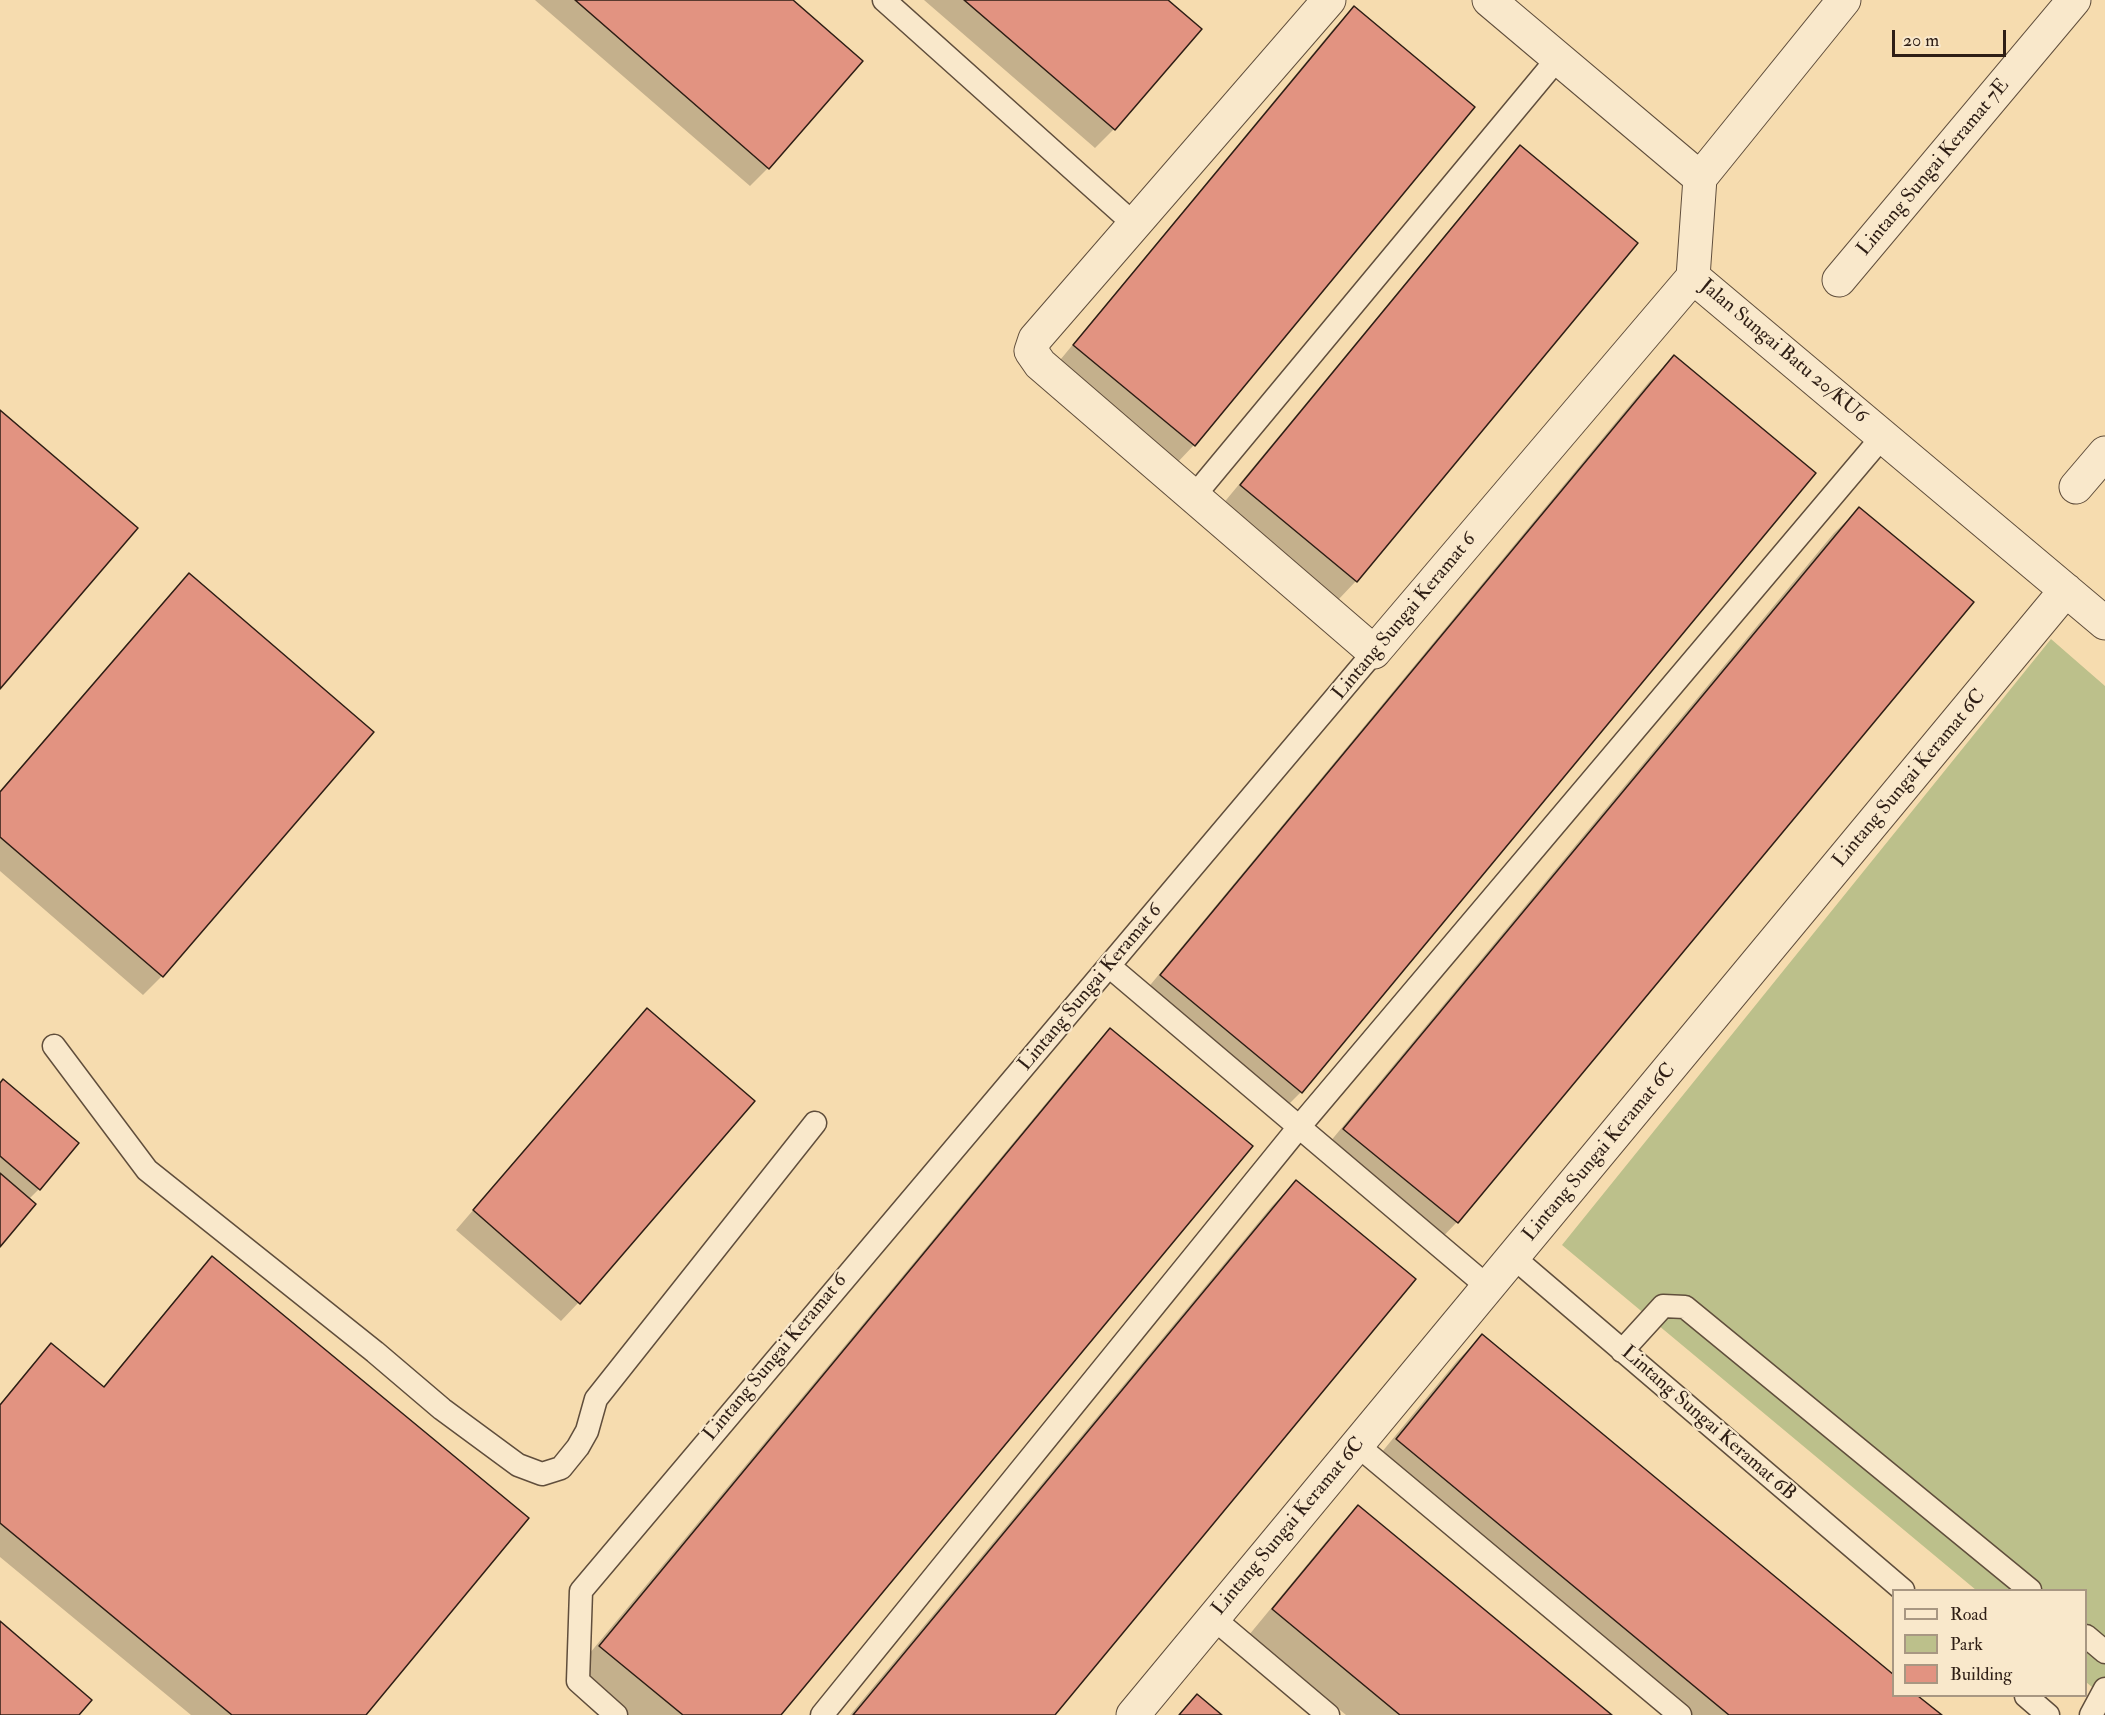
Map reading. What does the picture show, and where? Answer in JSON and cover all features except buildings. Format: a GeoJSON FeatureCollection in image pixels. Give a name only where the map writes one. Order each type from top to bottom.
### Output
{"type":"FeatureCollection","features":[{"type":"Feature","properties":{"kind":"street"},"geometry":{"type":"LineString","coordinates":[[1329,0],[1035,339],[1031,351],[1041,364],[1374,652]]}},
{"type":"Feature","properties":{"kind":"street"},"geometry":{"type":"LineString","coordinates":[[1489,0],[1701,178],[1844,0]]}},
{"type":"Feature","properties":{"kind":"street","name":"Lintang Sungai Keramat 7E"},"geometry":{"type":"LineString","coordinates":[[1839,280],[2074,0]]}},
{"type":"Feature","properties":{"kind":"street","name":"Jalan Sungai Batu 20/KU6"},"geometry":{"type":"LineString","coordinates":[[1701,178],[1693,277],[2105,623]]}},
{"type":"Feature","properties":{"kind":"street","name":"Lintang Sungai Keramat 6"},"geometry":{"type":"LineString","coordinates":[[1374,652],[1693,277]]}},
{"type":"Feature","properties":{"kind":"street"},"geometry":{"type":"LineString","coordinates":[[2076,487],[2105,453]]}},
{"type":"Feature","properties":{"kind":"street","name":"Lintang Sungai Keramat 6C"},"geometry":{"type":"LineString","coordinates":[[1133,1715],[2066,590]]}},
{"type":"Feature","properties":{"kind":"lane"},"geometry":{"type":"LineString","coordinates":[[884,0],[1134,224]]}},
{"type":"Feature","properties":{"kind":"lane"},"geometry":{"type":"LineString","coordinates":[[1194,496],[1558,58]]}},
{"type":"Feature","properties":{"kind":"lane"},"geometry":{"type":"LineString","coordinates":[[822,1715],[1299,1127],[1882,436]]}},
{"type":"Feature","properties":{"kind":"lane","name":"Lintang Sungai Keramat 6"},"geometry":{"type":"LineString","coordinates":[[616,1715],[578,1681],[580,1591],[1374,652]]}},
{"type":"Feature","properties":{"kind":"lane"},"geometry":{"type":"LineString","coordinates":[[1109,966],[1488,1287]]}},
{"type":"Feature","properties":{"kind":"lane"},"geometry":{"type":"LineString","coordinates":[[54,1046],[147,1170],[375,1352],[442,1409],[518,1465],[542,1474],[561,1468],[578,1447],[587,1431],[596,1399],[815,1123]]}},
{"type":"Feature","properties":{"kind":"lane","name":"Lintang Sungai Keramat 6B"},"geometry":{"type":"LineString","coordinates":[[1513,1257],[1902,1589]]}},
{"type":"Feature","properties":{"kind":"lane"},"geometry":{"type":"LineString","coordinates":[[1622,1351],[1663,1306],[1685,1307],[2029,1589]]}},
{"type":"Feature","properties":{"kind":"lane"},"geometry":{"type":"LineString","coordinates":[[1357,1445],[1680,1715]]}},
{"type":"Feature","properties":{"kind":"lane"},"geometry":{"type":"LineString","coordinates":[[1213,1618],[1328,1715]]}},
{"type":"Feature","properties":{"kind":"lane"},"geometry":{"type":"LineString","coordinates":[[2087,1638],[2105,1652]]}},
{"type":"Feature","properties":{"kind":"lane"},"geometry":{"type":"LineString","coordinates":[[2091,1715],[2105,1689]]}},
{"type":"Feature","properties":{"kind":"lane"},"geometry":{"type":"LineString","coordinates":[[2028,1697],[2049,1715]]}},
{"type":"Feature","properties":{"kind":"green space"},"geometry":{"type":"Polygon","coordinates":[[[2051,639],[2105,686],[2105,1698],[2087,1683],[2087,1589],[1975,1589],[1562,1245],[2051,639]]]}}]}
